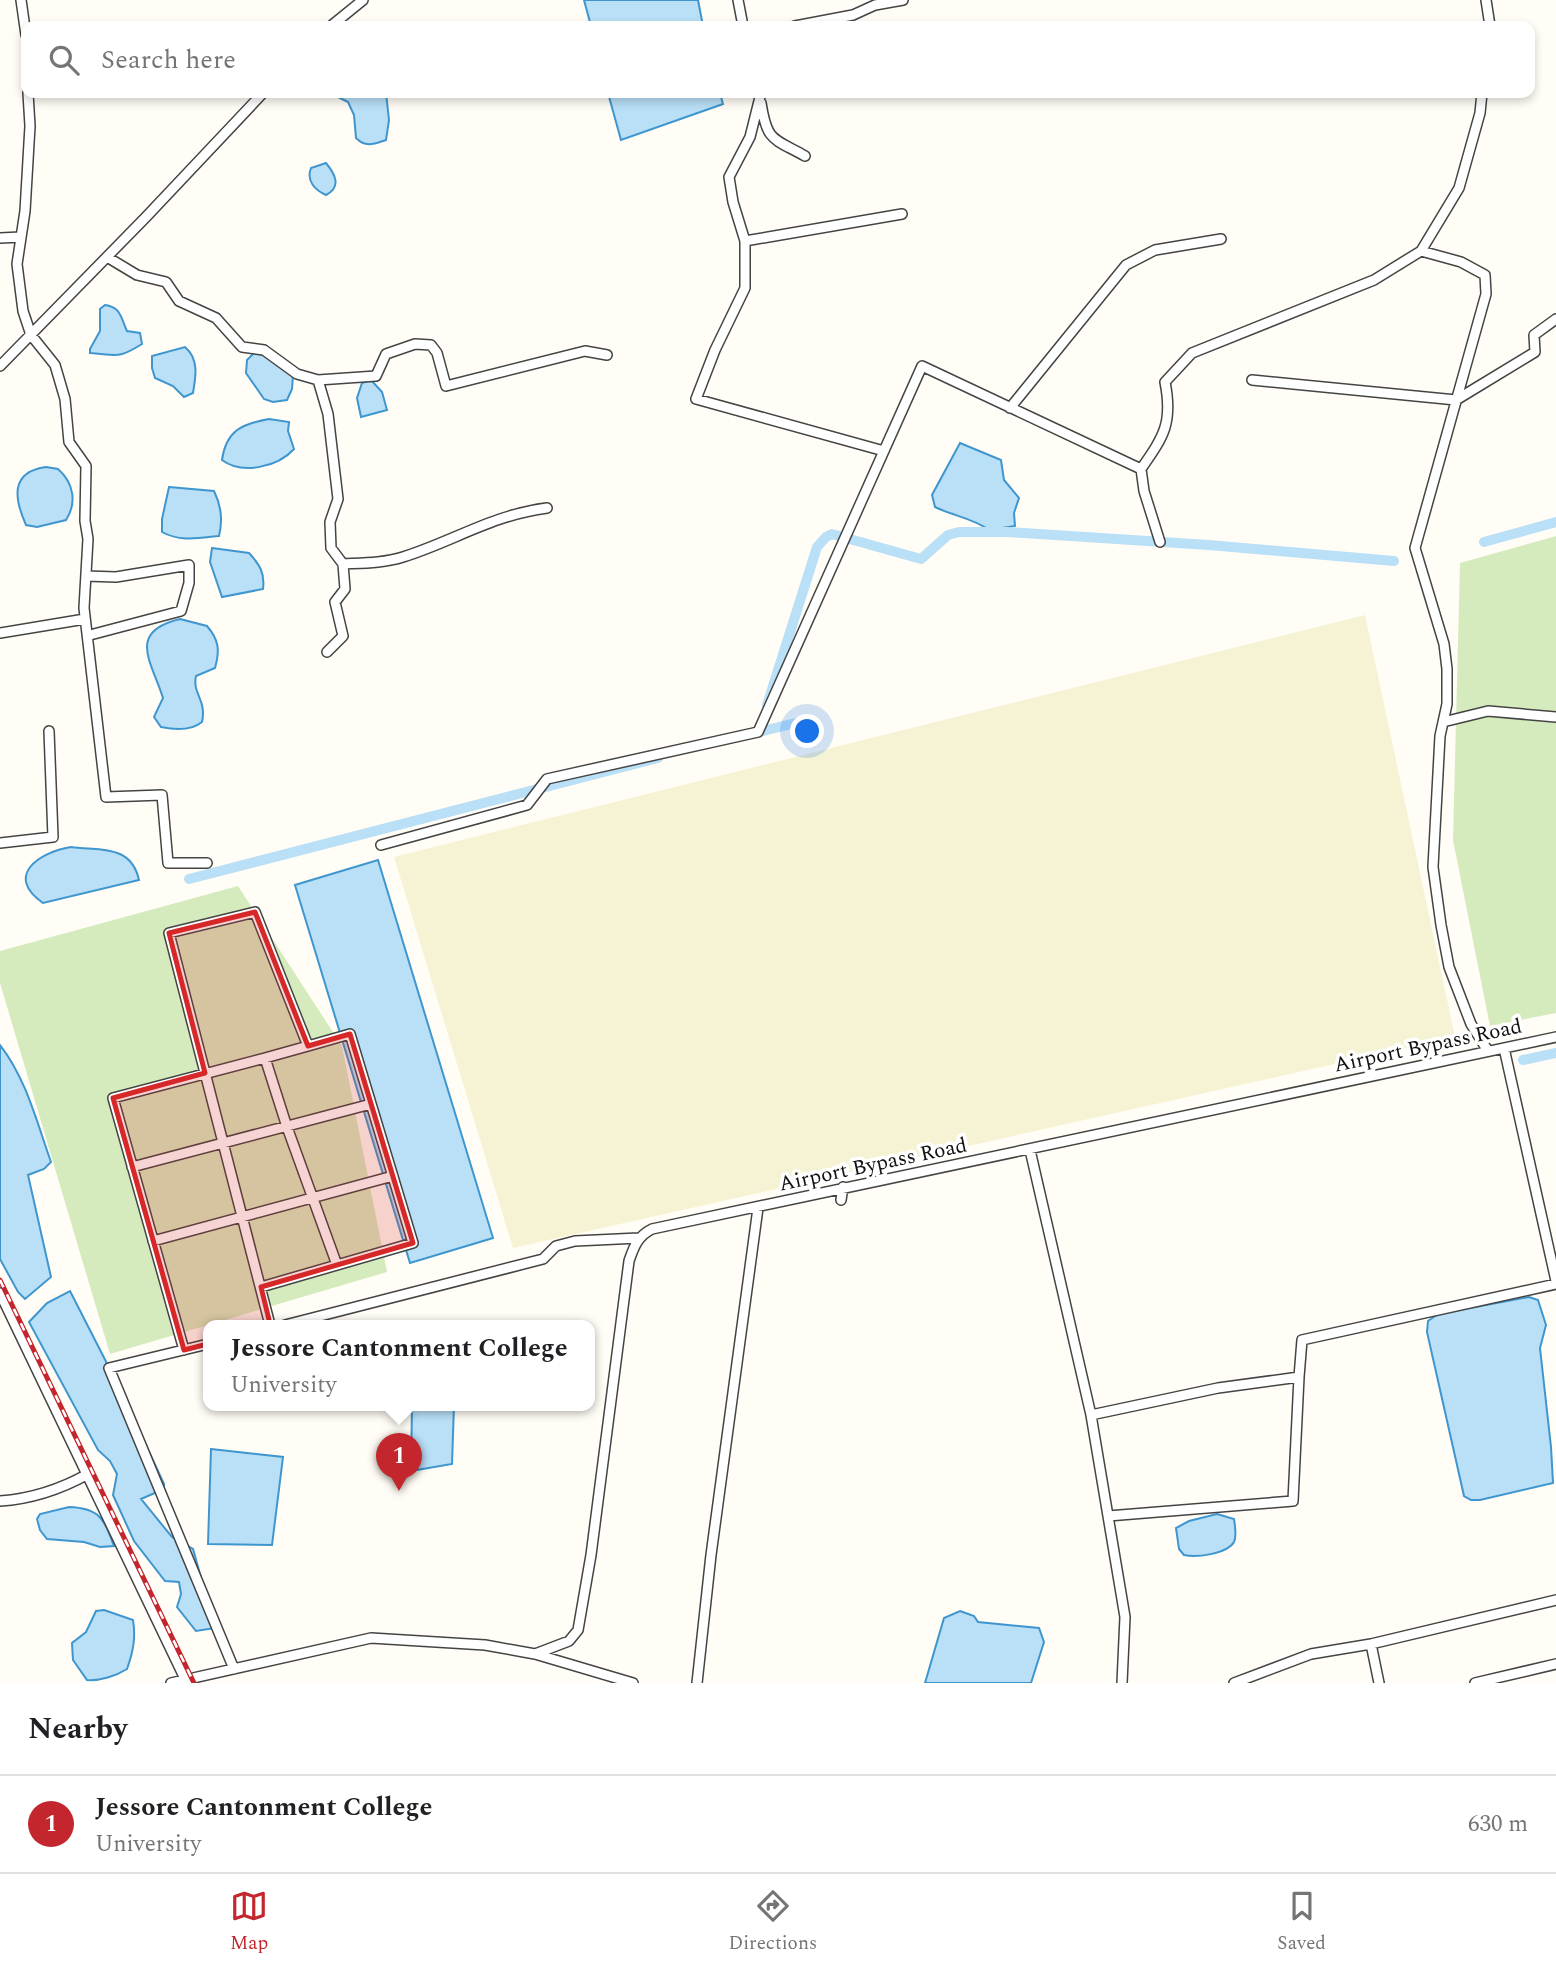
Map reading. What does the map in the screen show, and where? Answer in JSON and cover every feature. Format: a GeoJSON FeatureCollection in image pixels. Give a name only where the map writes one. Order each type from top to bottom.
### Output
{"type":"FeatureCollection","features":[{"type":"Feature","properties":{"kind":"street"},"geometry":{"type":"LineString","coordinates":[[21,0],[24,21]]}},
{"type":"Feature","properties":{"kind":"street"},"geometry":{"type":"LineString","coordinates":[[337,21],[363,0]]}},
{"type":"Feature","properties":{"kind":"street"},"geometry":{"type":"LineString","coordinates":[[738,0],[742,21]]}},
{"type":"Feature","properties":{"kind":"street"},"geometry":{"type":"LineString","coordinates":[[821,21],[853,15],[875,5],[903,0]]}},
{"type":"Feature","properties":{"kind":"street"},"geometry":{"type":"LineString","coordinates":[[1486,0],[1489,21]]}},
{"type":"Feature","properties":{"kind":"street"},"geometry":{"type":"LineString","coordinates":[[28,98],[30,126],[17,264],[23,311],[31,335],[55,365],[65,400],[69,442],[86,466],[85,521],[88,539],[85,619],[106,797],[162,795],[168,863],[207,863]]}},
{"type":"Feature","properties":{"kind":"street"},"geometry":{"type":"LineString","coordinates":[[0,366],[258,98]]}},
{"type":"Feature","properties":{"kind":"street"},"geometry":{"type":"LineString","coordinates":[[759,98],[750,137],[729,177],[745,241],[745,288],[715,350],[696,399],[884,452]]}},
{"type":"Feature","properties":{"kind":"street"},"geometry":{"type":"LineString","coordinates":[[760,98],[765,128],[772,138],[805,156]]}},
{"type":"Feature","properties":{"kind":"street"},"geometry":{"type":"LineString","coordinates":[[1160,542],[1144,491],[1141,469],[1160,442],[1170,408],[1165,382],[1192,353],[1374,280],[1422,251],[1459,188],[1481,98]]}},
{"type":"Feature","properties":{"kind":"street"},"geometry":{"type":"LineString","coordinates":[[745,241],[902,214]]}},
{"type":"Feature","properties":{"kind":"street"},"geometry":{"type":"LineString","coordinates":[[0,238],[21,237]]}},
{"type":"Feature","properties":{"kind":"street"},"geometry":{"type":"LineString","coordinates":[[1010,408],[1126,265],[1155,250],[1222,239]]}},
{"type":"Feature","properties":{"kind":"street"},"geometry":{"type":"LineString","coordinates":[[1422,251],[1461,262],[1485,275],[1486,294],[1415,548],[1444,644],[1447,704],[1440,736],[1433,867],[1441,925],[1458,990],[1471,1024],[1488,1051]]}},
{"type":"Feature","properties":{"kind":"street"},"geometry":{"type":"LineString","coordinates":[[107,257],[137,275],[166,282],[179,301],[216,318],[242,347],[264,350],[297,374],[318,380],[376,376],[386,354],[415,344],[430,345],[437,353],[446,386],[585,351],[607,355]]}},
{"type":"Feature","properties":{"kind":"street"},"geometry":{"type":"LineString","coordinates":[[1252,380],[1456,400],[1535,352],[1534,335],[1556,318]]}},
{"type":"Feature","properties":{"kind":"street"},"geometry":{"type":"LineString","coordinates":[[381,845],[527,805],[547,779],[758,732],[922,366],[1141,469]]}},
{"type":"Feature","properties":{"kind":"street"},"geometry":{"type":"LineString","coordinates":[[318,380],[328,414],[338,499],[330,522],[331,548],[343,564],[345,589],[335,602],[343,636],[327,652]]}},
{"type":"Feature","properties":{"kind":"street"},"geometry":{"type":"LineString","coordinates":[[343,564],[402,557],[518,512],[547,508]]}},
{"type":"Feature","properties":{"kind":"street"},"geometry":{"type":"LineString","coordinates":[[86,576],[116,577],[189,565],[181,611],[90,635]]}},
{"type":"Feature","properties":{"kind":"street"},"geometry":{"type":"LineString","coordinates":[[0,633],[85,619]]}},
{"type":"Feature","properties":{"kind":"street"},"geometry":{"type":"LineString","coordinates":[[1443,722],[1488,711],[1556,717]]}},
{"type":"Feature","properties":{"kind":"street"},"geometry":{"type":"LineString","coordinates":[[0,843],[53,837],[49,731]]}},
{"type":"Feature","properties":{"kind":"street"},"geometry":{"type":"LineString","coordinates":[[269,1320],[169,933],[255,912],[308,1046]]}},
{"type":"Feature","properties":{"kind":"street"},"geometry":{"type":"LineString","coordinates":[[184,1350],[113,1098],[350,1034],[412,1243],[261,1287]]}},
{"type":"Feature","properties":{"kind":"street","name":"Airport Bypass Road"},"geometry":{"type":"LineString","coordinates":[[305,1320],[543,1259],[556,1246],[575,1241],[639,1238],[652,1229],[758,1208],[843,1187],[1030,1150],[1556,1037]]}},
{"type":"Feature","properties":{"kind":"street"},"geometry":{"type":"LineString","coordinates":[[1108,1516],[1293,1502],[1302,1340],[1556,1282],[1504,1048]]}},
{"type":"Feature","properties":{"kind":"street"},"geometry":{"type":"LineString","coordinates":[[265,1058],[287,1127],[338,1265]]}},
{"type":"Feature","properties":{"kind":"street"},"geometry":{"type":"LineString","coordinates":[[132,1167],[371,1104]]}},
{"type":"Feature","properties":{"kind":"street"},"geometry":{"type":"LineString","coordinates":[[1030,1150],[1091,1415],[1125,1616],[1122,1683]]}},
{"type":"Feature","properties":{"kind":"street"},"geometry":{"type":"LineString","coordinates":[[153,1241],[393,1176]]}},
{"type":"Feature","properties":{"kind":"street"},"geometry":{"type":"LineString","coordinates":[[841,1200],[843,1187]]}},
{"type":"Feature","properties":{"kind":"street"},"geometry":{"type":"LineString","coordinates":[[697,1683],[711,1555],[758,1208]]}},
{"type":"Feature","properties":{"kind":"street"},"geometry":{"type":"LineString","coordinates":[[535,1654],[569,1641],[578,1630],[591,1555],[629,1261],[639,1238]]}},
{"type":"Feature","properties":{"kind":"street"},"geometry":{"type":"LineString","coordinates":[[0,1293],[186,1682]]}},
{"type":"Feature","properties":{"kind":"street"},"geometry":{"type":"LineString","coordinates":[[203,1345],[109,1368],[234,1669]]}},
{"type":"Feature","properties":{"kind":"street"},"geometry":{"type":"LineString","coordinates":[[1091,1415],[1219,1388],[1298,1377]]}},
{"type":"Feature","properties":{"kind":"street"},"geometry":{"type":"LineString","coordinates":[[0,1501],[22,1500],[88,1474]]}},
{"type":"Feature","properties":{"kind":"street"},"geometry":{"type":"LineString","coordinates":[[1234,1683],[1311,1654],[1371,1644],[1556,1600]]}},
{"type":"Feature","properties":{"kind":"street"},"geometry":{"type":"LineString","coordinates":[[171,1683],[186,1682],[371,1639],[485,1645],[535,1654],[633,1683]]}},
{"type":"Feature","properties":{"kind":"street"},"geometry":{"type":"LineString","coordinates":[[1371,1644],[1380,1683]]}},
{"type":"Feature","properties":{"kind":"street"},"geometry":{"type":"LineString","coordinates":[[1475,1683],[1556,1664]]}},
{"type":"Feature","properties":{"kind":"highlighted area"},"geometry":{"type":"Polygon","coordinates":[[[255,912],[308,1046],[350,1034],[413,1243],[261,1287],[271,1328],[184,1350],[113,1098],[205,1073],[169,933],[255,912]]]}},
{"type":"Feature","properties":{"kind":"shaded area"},"geometry":{"type":"Polygon","coordinates":[[[1365,615],[1455,1037],[513,1248],[394,857],[1365,615]]]}},
{"type":"Feature","properties":{"kind":"green space"},"geometry":{"type":"Polygon","coordinates":[[[1556,536],[1556,1013],[1490,1026],[1453,840],[1460,563],[1556,536]]]}},
{"type":"Feature","properties":{"kind":"green space"},"geometry":{"type":"Polygon","coordinates":[[[238,886],[342,1046],[387,1272],[225,1320],[203,1320],[203,1326],[110,1354],[0,983],[0,951],[238,886]]]}},
{"type":"Feature","properties":{"kind":"water"},"geometry":{"type":"Polygon","coordinates":[[[584,0],[698,0],[702,21],[590,21],[584,0]]]}},
{"type":"Feature","properties":{"kind":"water"},"geometry":{"type":"Polygon","coordinates":[[[340,98],[387,98],[389,120],[386,140],[370,144],[356,138],[354,115],[348,102],[340,98]]]}},
{"type":"Feature","properties":{"kind":"water"},"geometry":{"type":"Polygon","coordinates":[[[609,98],[721,98],[723,104],[621,140],[609,98]]]}},
{"type":"Feature","properties":{"kind":"water"},"geometry":{"type":"Polygon","coordinates":[[[326,163],[334,176],[335,184],[326,195],[315,188],[310,173],[311,168],[326,163]]]}},
{"type":"Feature","properties":{"kind":"water"},"geometry":{"type":"Polygon","coordinates":[[[105,305],[117,311],[127,331],[140,333],[142,344],[118,355],[90,353],[100,331],[100,309],[105,305]]]}},
{"type":"Feature","properties":{"kind":"water"},"geometry":{"type":"Polygon","coordinates":[[[185,347],[193,357],[195,374],[193,393],[184,397],[173,386],[155,378],[152,356],[185,347]]]}},
{"type":"Feature","properties":{"kind":"water"},"geometry":{"type":"Polygon","coordinates":[[[254,353],[275,361],[293,375],[292,389],[287,400],[273,402],[264,399],[246,373],[247,360],[254,353]]]}},
{"type":"Feature","properties":{"kind":"water"},"geometry":{"type":"Polygon","coordinates":[[[371,380],[382,392],[387,410],[361,417],[357,398],[362,383],[371,380]]]}},
{"type":"Feature","properties":{"kind":"water"},"geometry":{"type":"Polygon","coordinates":[[[269,419],[289,422],[288,431],[294,449],[279,460],[260,467],[239,467],[222,460],[227,442],[237,430],[250,423],[269,419]]]}},
{"type":"Feature","properties":{"kind":"water"},"geometry":{"type":"Polygon","coordinates":[[[960,443],[1001,460],[1004,480],[1019,498],[1014,513],[1015,526],[989,530],[935,507],[932,495],[960,443]]]}},
{"type":"Feature","properties":{"kind":"water"},"geometry":{"type":"Polygon","coordinates":[[[46,467],[58,469],[68,480],[72,507],[66,520],[37,527],[26,525],[19,505],[18,488],[26,474],[46,467]]]}},
{"type":"Feature","properties":{"kind":"water"},"geometry":{"type":"Polygon","coordinates":[[[169,487],[214,491],[221,513],[219,536],[183,538],[162,532],[169,487]]]}},
{"type":"Feature","properties":{"kind":"water"},"geometry":{"type":"Polygon","coordinates":[[[212,548],[249,553],[261,569],[263,589],[222,597],[210,562],[212,548]]]}},
{"type":"Feature","properties":{"kind":"water"},"geometry":{"type":"Polygon","coordinates":[[[180,619],[207,626],[216,641],[218,656],[215,668],[196,676],[196,688],[203,708],[202,722],[193,727],[177,729],[161,727],[154,717],[163,698],[147,650],[148,640],[153,632],[180,619]]]}},
{"type":"Feature","properties":{"kind":"water"},"geometry":{"type":"Polygon","coordinates":[[[71,847],[122,855],[135,868],[139,880],[43,903],[26,884],[30,867],[48,854],[71,847]]]}},
{"type":"Feature","properties":{"kind":"water"},"geometry":{"type":"Polygon","coordinates":[[[378,860],[493,1238],[410,1263],[295,885],[378,860]]]}},
{"type":"Feature","properties":{"kind":"water"},"geometry":{"type":"Polygon","coordinates":[[[0,1045],[24,1086],[51,1162],[44,1169],[28,1175],[51,1277],[25,1299],[18,1292],[0,1259],[0,1045]]]}},
{"type":"Feature","properties":{"kind":"water"},"geometry":{"type":"Polygon","coordinates":[[[70,1291],[164,1484],[164,1489],[141,1499],[172,1537],[193,1549],[215,1628],[196,1631],[177,1607],[181,1594],[179,1582],[165,1581],[134,1541],[113,1495],[117,1474],[110,1461],[98,1450],[29,1322],[47,1303],[70,1291]]]}},
{"type":"Feature","properties":{"kind":"water"},"geometry":{"type":"Polygon","coordinates":[[[1529,1297],[1538,1300],[1546,1325],[1540,1348],[1553,1483],[1471,1500],[1464,1496],[1427,1332],[1428,1321],[1438,1314],[1529,1297]]]}},
{"type":"Feature","properties":{"kind":"water"},"geometry":{"type":"Polygon","coordinates":[[[412,1411],[454,1411],[452,1464],[411,1471],[412,1411]]]}},
{"type":"Feature","properties":{"kind":"water"},"geometry":{"type":"Polygon","coordinates":[[[211,1449],[283,1457],[272,1545],[208,1544],[211,1449]]]}},
{"type":"Feature","properties":{"kind":"water"},"geometry":{"type":"Polygon","coordinates":[[[69,1507],[88,1510],[99,1517],[104,1522],[114,1546],[100,1547],[84,1542],[47,1539],[40,1530],[37,1519],[40,1514],[69,1507]]]}},
{"type":"Feature","properties":{"kind":"water"},"geometry":{"type":"Polygon","coordinates":[[[1217,1514],[1234,1519],[1234,1542],[1225,1550],[1211,1554],[1184,1555],[1179,1549],[1176,1528],[1189,1521],[1217,1514]]]}},
{"type":"Feature","properties":{"kind":"water"},"geometry":{"type":"Polygon","coordinates":[[[104,1610],[133,1620],[131,1657],[127,1669],[123,1672],[102,1679],[87,1680],[73,1660],[72,1643],[86,1632],[96,1611],[104,1610]]]}},
{"type":"Feature","properties":{"kind":"water"},"geometry":{"type":"Polygon","coordinates":[[[960,1611],[974,1616],[978,1622],[1039,1628],[1044,1642],[1031,1683],[925,1683],[944,1618],[960,1611]]]}},
{"type":"Feature","properties":{"kind":"waterway"},"geometry":{"type":"LineString","coordinates":[[1484,542],[1556,522]]}},
{"type":"Feature","properties":{"kind":"waterway"},"geometry":{"type":"LineString","coordinates":[[767,705],[817,547],[832,534],[921,559],[948,535],[959,532],[1007,532],[1209,545],[1394,561]]}},
{"type":"Feature","properties":{"kind":"waterway"},"geometry":{"type":"LineString","coordinates":[[750,734],[804,721]]}},
{"type":"Feature","properties":{"kind":"waterway"},"geometry":{"type":"LineString","coordinates":[[189,879],[658,758]]}},
{"type":"Feature","properties":{"kind":"waterway"},"geometry":{"type":"LineString","coordinates":[[1523,1060],[1556,1053]]}},
{"type":"Feature","properties":{"kind":"railway"},"geometry":{"type":"LineString","coordinates":[[0,1280],[194,1683]]}},
{"type":"Feature","properties":{"kind":"place","name":"Jessore Cantonment College"},"geometry":{"type":"Point","coordinates":[399,1491]}}]}
